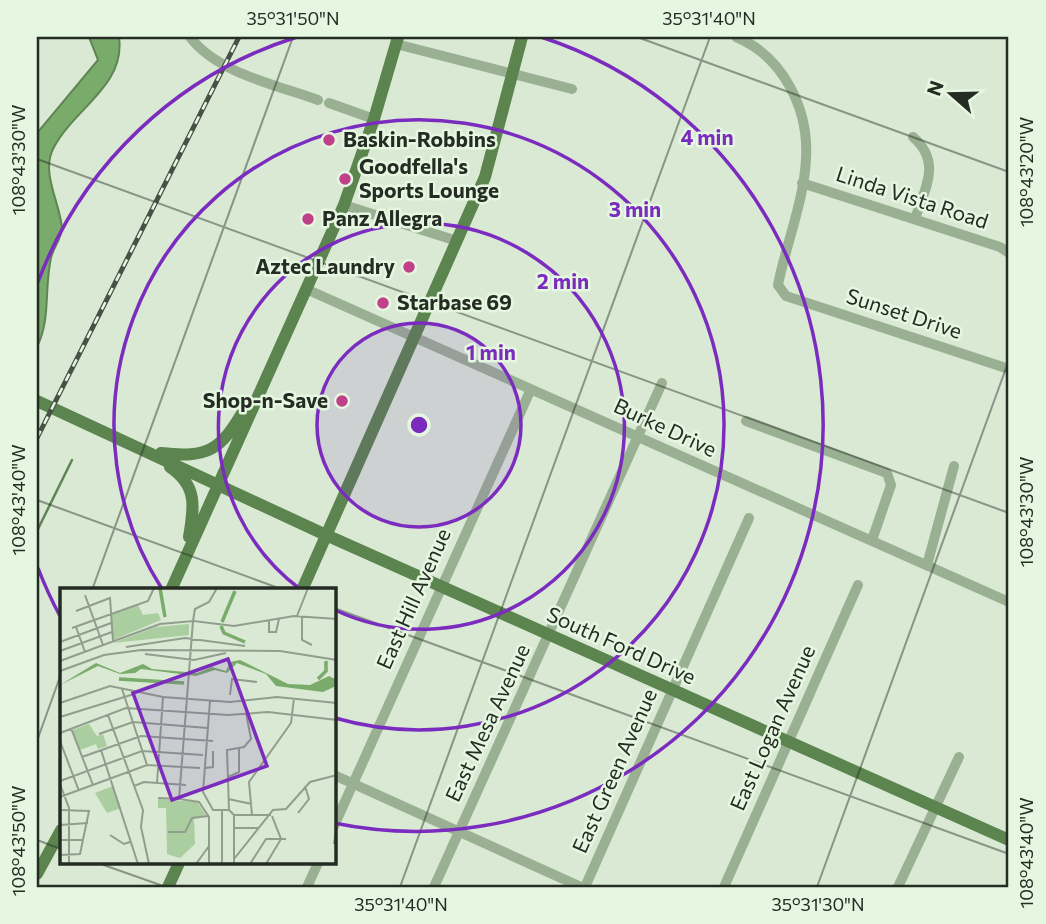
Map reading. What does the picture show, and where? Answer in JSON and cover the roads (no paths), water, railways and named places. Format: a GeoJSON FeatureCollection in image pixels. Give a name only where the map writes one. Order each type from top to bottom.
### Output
{"type":"FeatureCollection","features":[{"type":"Feature","properties":{"kind":"main road"},"geometry":{"type":"LineString","coordinates":[[303,588],[485,177],[522,37]]}},
{"type":"Feature","properties":{"kind":"main road"},"geometry":{"type":"LineString","coordinates":[[172,585],[344,205],[374,119],[397,40]]}},
{"type":"Feature","properties":{"kind":"main road"},"geometry":{"type":"LineString","coordinates":[[147,451],[192,456],[213,449],[238,420],[283,339]]}},
{"type":"Feature","properties":{"kind":"main road"},"geometry":{"type":"LineString","coordinates":[[37,401],[147,451],[183,476],[194,499],[188,537],[172,585]]}},
{"type":"Feature","properties":{"kind":"main road","name":"South Ford Drive"},"geometry":{"type":"LineString","coordinates":[[147,451],[326,536],[1009,839]]}},
{"type":"Feature","properties":{"kind":"main road"},"geometry":{"type":"LineString","coordinates":[[37,874],[60,832]]}},
{"type":"Feature","properties":{"kind":"main road"},"geometry":{"type":"LineString","coordinates":[[169,887],[179,864]]}},
{"type":"Feature","properties":{"kind":"street"},"geometry":{"type":"LineString","coordinates":[[190,37],[200,48],[238,70],[374,119]]}},
{"type":"Feature","properties":{"kind":"street"},"geometry":{"type":"LineString","coordinates":[[736,37],[766,55],[788,81],[797,102],[806,140],[802,183]]}},
{"type":"Feature","properties":{"kind":"street"},"geometry":{"type":"LineString","coordinates":[[397,40],[572,89]]}},
{"type":"Feature","properties":{"kind":"street"},"geometry":{"type":"LineString","coordinates":[[913,137],[926,147],[930,174],[915,219]]}},
{"type":"Feature","properties":{"kind":"street","name":"Linda Vista Road"},"geometry":{"type":"LineString","coordinates":[[802,183],[1000,247],[1009,253]]}},
{"type":"Feature","properties":{"kind":"street","name":"Sunset Drive"},"geometry":{"type":"LineString","coordinates":[[802,183],[778,285],[786,296],[1009,369]]}},
{"type":"Feature","properties":{"kind":"street"},"geometry":{"type":"LineString","coordinates":[[344,205],[457,241]]}},
{"type":"Feature","properties":{"kind":"street","name":"Burke Drive"},"geometry":{"type":"LineString","coordinates":[[306,289],[1009,601]]}},
{"type":"Feature","properties":{"kind":"street","name":"East Mesa Avenue"},"geometry":{"type":"LineString","coordinates":[[434,887],[662,383]]}},
{"type":"Feature","properties":{"kind":"street","name":"East Hill Avenue"},"geometry":{"type":"LineString","coordinates":[[336,821],[531,389]]}},
{"type":"Feature","properties":{"kind":"street"},"geometry":{"type":"LineString","coordinates":[[746,421],[887,474],[891,485],[872,540]]}},
{"type":"Feature","properties":{"kind":"street"},"geometry":{"type":"LineString","coordinates":[[927,565],[954,466]]}},
{"type":"Feature","properties":{"kind":"street","name":"East Green Avenue"},"geometry":{"type":"LineString","coordinates":[[583,887],[749,517]]}},
{"type":"Feature","properties":{"kind":"street","name":"East Logan Avenue"},"geometry":{"type":"LineString","coordinates":[[724,887],[858,585]]}},
{"type":"Feature","properties":{"kind":"street"},"geometry":{"type":"LineString","coordinates":[[898,887],[959,757]]}},
{"type":"Feature","properties":{"kind":"street"},"geometry":{"type":"LineString","coordinates":[[336,776],[583,887]]}},
{"type":"Feature","properties":{"kind":"street"},"geometry":{"type":"LineString","coordinates":[[307,887],[318,864]]}},
{"type":"Feature","properties":{"kind":"waterway"},"geometry":{"type":"LineString","coordinates":[[37,531],[72,460]]}},
{"type":"Feature","properties":{"kind":"railway"},"geometry":{"type":"LineString","coordinates":[[37,438],[239,37]]}},
{"type":"Feature","properties":{"kind":"place","name":"Baskin-Robbins"},"geometry":{"type":"Point","coordinates":[329,140]}},
{"type":"Feature","properties":{"kind":"place","name":"Goodfella's Sports Lounge"},"geometry":{"type":"Point","coordinates":[345,179]}},
{"type":"Feature","properties":{"kind":"place","name":"Panz Allegra"},"geometry":{"type":"Point","coordinates":[308,219]}},
{"type":"Feature","properties":{"kind":"place","name":"Aztec Laundry"},"geometry":{"type":"Point","coordinates":[409,267]}},
{"type":"Feature","properties":{"kind":"place","name":"Starbase 69"},"geometry":{"type":"Point","coordinates":[383,303]}},
{"type":"Feature","properties":{"kind":"place","name":"Shop-n-Save"},"geometry":{"type":"Point","coordinates":[342,401]}}]}
